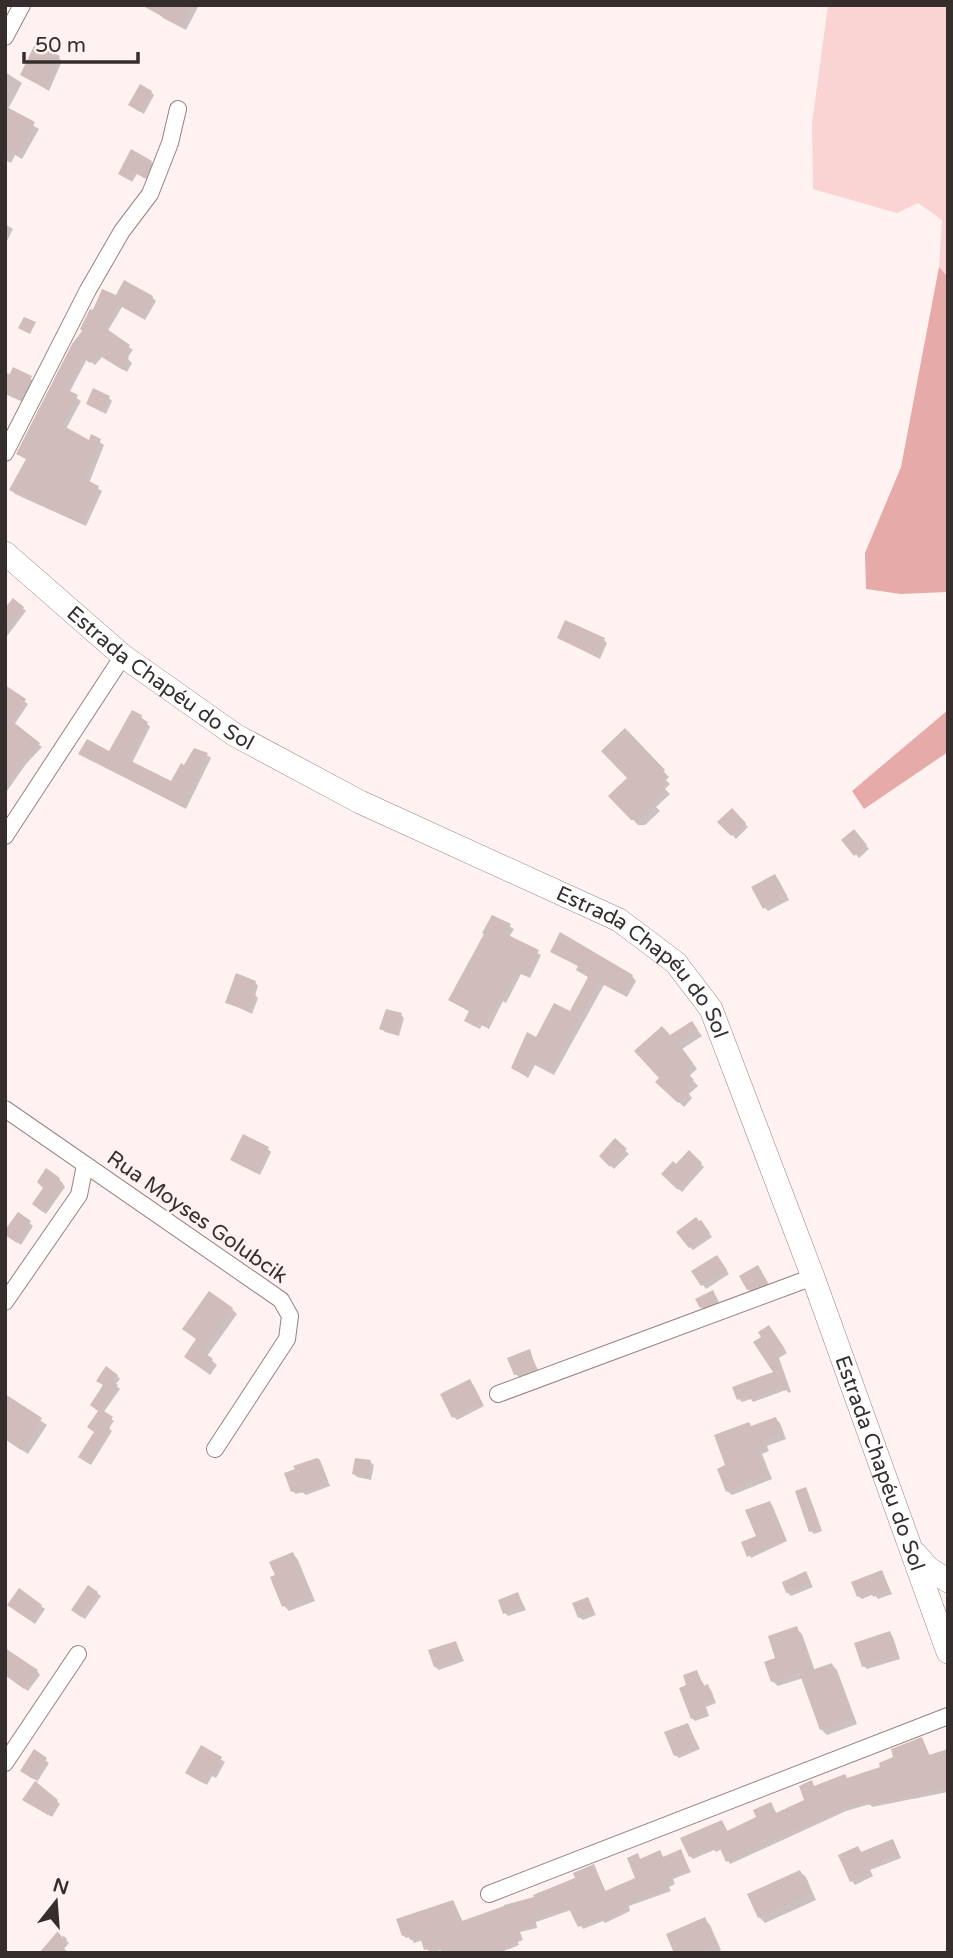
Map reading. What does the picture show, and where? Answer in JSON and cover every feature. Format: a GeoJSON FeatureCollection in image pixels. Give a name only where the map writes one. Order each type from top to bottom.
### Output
{"type":"FeatureCollection","features":[{"type":"Feature","properties":{"kind":"main road","name":"Estrada Chapéu do Sol"},"geometry":{"type":"LineString","coordinates":[[5,553],[123,656],[235,735],[360,802],[619,920],[676,963],[711,1009],[813,1277],[911,1549],[945,1623],[948,1652]]}},
{"type":"Feature","properties":{"kind":"main road"},"geometry":{"type":"LineString","coordinates":[[911,1549],[928,1568],[948,1581]]}},
{"type":"Feature","properties":{"kind":"street"},"geometry":{"type":"LineString","coordinates":[[5,37],[22,5]]}},
{"type":"Feature","properties":{"kind":"street"},"geometry":{"type":"LineString","coordinates":[[5,453],[88,290],[122,231],[150,194],[170,143],[178,109]]}},
{"type":"Feature","properties":{"kind":"street"},"geometry":{"type":"LineString","coordinates":[[5,836],[123,656]]}},
{"type":"Feature","properties":{"kind":"street","name":"Rua Moyses Golubcik"},"geometry":{"type":"LineString","coordinates":[[5,1109],[281,1300],[290,1316],[287,1339],[215,1449]]}},
{"type":"Feature","properties":{"kind":"street","name":"Rua Moyses Golubcik"},"geometry":{"type":"LineString","coordinates":[[5,1302],[79,1195],[85,1165]]}},
{"type":"Feature","properties":{"kind":"street"},"geometry":{"type":"LineString","coordinates":[[498,1395],[813,1277]]}},
{"type":"Feature","properties":{"kind":"street"},"geometry":{"type":"LineString","coordinates":[[5,1763],[78,1654]]}},
{"type":"Feature","properties":{"kind":"street"},"geometry":{"type":"LineString","coordinates":[[489,1894],[948,1716]]}},
{"type":"Feature","properties":{"kind":"shaded area"},"geometry":{"type":"Polygon","coordinates":[[[828,5],[948,5],[948,277],[939,267],[942,220],[918,203],[897,213],[813,189],[812,123],[828,5]]]}},
{"type":"Feature","properties":{"kind":"shaded area"},"geometry":{"type":"Polygon","coordinates":[[[939,267],[948,277],[948,592],[901,594],[866,589],[865,553],[901,467],[939,267]]]}},
{"type":"Feature","properties":{"kind":"shaded area"},"geometry":{"type":"Polygon","coordinates":[[[948,710],[948,752],[864,809],[852,791],[948,710]]]}},
{"type":"Feature","properties":{"kind":"building"},"geometry":{"type":"Polygon","coordinates":[[[141,5],[191,5],[180,26],[141,5]]]}},
{"type":"Feature","properties":{"kind":"building"},"geometry":{"type":"Polygon","coordinates":[[[35,44],[60,56],[45,88],[20,75],[35,44]]]}},
{"type":"Feature","properties":{"kind":"building"},"geometry":{"type":"Polygon","coordinates":[[[140,84],[152,91],[140,112],[128,105],[140,84]]]}},
{"type":"Feature","properties":{"kind":"building"},"geometry":{"type":"Polygon","coordinates":[[[5,106],[35,122],[17,155],[5,149],[5,106]]]}},
{"type":"Feature","properties":{"kind":"building"},"geometry":{"type":"Polygon","coordinates":[[[131,149],[152,161],[145,178],[133,172],[129,180],[118,174],[131,149]]]}},
{"type":"Feature","properties":{"kind":"building"},"geometry":{"type":"Polygon","coordinates":[[[124,280],[153,296],[141,317],[118,304],[104,327],[130,345],[124,354],[129,357],[123,370],[97,354],[90,363],[82,357],[66,389],[78,395],[62,425],[89,440],[91,434],[101,439],[85,479],[99,486],[82,524],[9,490],[26,459],[16,454],[72,344],[82,331],[80,329],[90,309],[93,310],[102,289],[116,295],[124,280]]]}},
{"type":"Feature","properties":{"kind":"building"},"geometry":{"type":"Polygon","coordinates":[[[24,317],[36,322],[30,334],[18,328],[24,317]]]}},
{"type":"Feature","properties":{"kind":"building"},"geometry":{"type":"Polygon","coordinates":[[[13,367],[32,376],[20,400],[5,393],[5,384],[13,367]]]}},
{"type":"Feature","properties":{"kind":"building"},"geometry":{"type":"Polygon","coordinates":[[[93,388],[110,396],[102,412],[86,404],[93,388]]]}},
{"type":"Feature","properties":{"kind":"building"},"geometry":{"type":"Polygon","coordinates":[[[13,598],[24,607],[5,631],[5,608],[13,598]]]}},
{"type":"Feature","properties":{"kind":"building"},"geometry":{"type":"Polygon","coordinates":[[[565,620],[605,638],[597,657],[557,638],[565,620]]]}},
{"type":"Feature","properties":{"kind":"building"},"geometry":{"type":"Polygon","coordinates":[[[5,685],[26,699],[12,721],[40,743],[5,787],[5,685]]]}},
{"type":"Feature","properties":{"kind":"building"},"geometry":{"type":"Polygon","coordinates":[[[132,710],[148,722],[129,760],[171,781],[194,748],[208,753],[183,807],[78,754],[87,739],[109,751],[132,710]]]}},
{"type":"Feature","properties":{"kind":"building"},"geometry":{"type":"Polygon","coordinates":[[[625,728],[665,770],[662,774],[666,777],[661,782],[665,787],[652,800],[655,804],[639,820],[631,820],[608,796],[627,778],[601,751],[625,728]]]}},
{"type":"Feature","properties":{"kind":"building"},"geometry":{"type":"Polygon","coordinates":[[[732,808],[746,823],[731,836],[717,822],[732,808]]]}},
{"type":"Feature","properties":{"kind":"building"},"geometry":{"type":"Polygon","coordinates":[[[854,829],[867,845],[854,856],[841,840],[854,829]]]}},
{"type":"Feature","properties":{"kind":"building"},"geometry":{"type":"Polygon","coordinates":[[[775,874],[787,896],[763,909],[751,887],[775,874]]]}},
{"type":"Feature","properties":{"kind":"building"},"geometry":{"type":"Polygon","coordinates":[[[492,915],[511,924],[506,934],[539,950],[526,976],[518,972],[502,1000],[499,999],[485,1027],[478,1023],[476,1027],[464,1021],[469,1011],[448,1000],[492,915]]]}},
{"type":"Feature","properties":{"kind":"building"},"geometry":{"type":"Polygon","coordinates":[[[560,932],[633,975],[623,994],[599,982],[550,1072],[530,1062],[524,1075],[511,1068],[527,1032],[536,1037],[554,1003],[570,1011],[588,977],[576,970],[578,966],[550,952],[560,932]]]}},
{"type":"Feature","properties":{"kind":"building"},"geometry":{"type":"Polygon","coordinates":[[[236,973],[256,981],[252,992],[256,993],[249,1011],[225,1003],[236,973]]]}},
{"type":"Feature","properties":{"kind":"building"},"geometry":{"type":"Polygon","coordinates":[[[386,1009],[402,1013],[396,1034],[379,1029],[386,1009]]]}},
{"type":"Feature","properties":{"kind":"building"},"geometry":{"type":"Polygon","coordinates":[[[692,1021],[698,1030],[678,1043],[693,1063],[685,1070],[694,1080],[685,1088],[689,1092],[678,1103],[655,1082],[659,1078],[634,1051],[662,1026],[670,1035],[692,1021]]]}},
{"type":"Feature","properties":{"kind":"building"},"geometry":{"type":"Polygon","coordinates":[[[243,1134],[269,1147],[256,1173],[230,1160],[243,1134]]]}},
{"type":"Feature","properties":{"kind":"building"},"geometry":{"type":"Polygon","coordinates":[[[615,1138],[627,1149],[610,1167],[599,1156],[615,1138]]]}},
{"type":"Feature","properties":{"kind":"building"},"geometry":{"type":"Polygon","coordinates":[[[689,1150],[702,1163],[678,1190],[661,1174],[673,1161],[676,1164],[689,1150]]]}},
{"type":"Feature","properties":{"kind":"building"},"geometry":{"type":"Polygon","coordinates":[[[46,1168],[63,1183],[43,1212],[32,1204],[43,1188],[37,1182],[46,1168]]]}},
{"type":"Feature","properties":{"kind":"building"},"geometry":{"type":"Polygon","coordinates":[[[18,1212],[31,1221],[17,1243],[5,1235],[5,1230],[18,1212]]]}},
{"type":"Feature","properties":{"kind":"building"},"geometry":{"type":"Polygon","coordinates":[[[696,1217],[710,1233],[689,1248],[676,1232],[696,1217]]]}},
{"type":"Feature","properties":{"kind":"building"},"geometry":{"type":"Polygon","coordinates":[[[717,1255],[727,1270],[701,1286],[691,1271],[717,1255]]]}},
{"type":"Feature","properties":{"kind":"building"},"geometry":{"type":"Polygon","coordinates":[[[758,1265],[768,1283],[747,1290],[739,1276],[758,1265]]]}},
{"type":"Feature","properties":{"kind":"building"},"geometry":{"type":"Polygon","coordinates":[[[713,1290],[718,1301],[700,1308],[695,1299],[713,1290]]]}},
{"type":"Feature","properties":{"kind":"building"},"geometry":{"type":"Polygon","coordinates":[[[209,1291],[233,1308],[202,1351],[213,1359],[205,1371],[184,1357],[196,1339],[182,1329],[209,1291]]]}},
{"type":"Feature","properties":{"kind":"building"},"geometry":{"type":"Polygon","coordinates":[[[769,1325],[785,1349],[776,1354],[789,1388],[784,1391],[782,1387],[749,1399],[746,1396],[737,1400],[732,1387],[773,1372],[753,1342],[761,1337],[758,1332],[769,1325]]]}},
{"type":"Feature","properties":{"kind":"building"},"geometry":{"type":"Polygon","coordinates":[[[530,1349],[536,1369],[514,1375],[507,1358],[530,1349]]]}},
{"type":"Feature","properties":{"kind":"building"},"geometry":{"type":"Polygon","coordinates":[[[106,1366],[118,1375],[113,1382],[118,1385],[101,1409],[113,1417],[107,1425],[110,1427],[88,1463],[78,1457],[94,1432],[87,1427],[98,1411],[90,1405],[103,1385],[96,1381],[106,1366]]]}},
{"type":"Feature","properties":{"kind":"building"},"geometry":{"type":"Polygon","coordinates":[[[470,1379],[482,1403],[452,1418],[440,1394],[470,1379]]]}},
{"type":"Feature","properties":{"kind":"building"},"geometry":{"type":"Polygon","coordinates":[[[5,1394],[42,1418],[21,1450],[5,1439],[5,1394]]]}},
{"type":"Feature","properties":{"kind":"building"},"geometry":{"type":"Polygon","coordinates":[[[776,1417],[782,1434],[764,1441],[766,1446],[758,1449],[768,1475],[726,1492],[717,1469],[725,1465],[714,1435],[749,1422],[751,1426],[776,1417]]]}},
{"type":"Feature","properties":{"kind":"building"},"geometry":{"type":"Polygon","coordinates":[[[317,1458],[328,1483],[301,1493],[299,1489],[291,1492],[284,1473],[295,1469],[293,1466],[317,1458]]]}},
{"type":"Feature","properties":{"kind":"building"},"geometry":{"type":"Polygon","coordinates":[[[355,1458],[371,1460],[368,1477],[352,1474],[355,1458]]]}},
{"type":"Feature","properties":{"kind":"building"},"geometry":{"type":"Polygon","coordinates":[[[806,1487],[821,1528],[809,1532],[795,1491],[806,1487]]]}},
{"type":"Feature","properties":{"kind":"building"},"geometry":{"type":"Polygon","coordinates":[[[770,1501],[786,1539],[747,1557],[741,1542],[756,1536],[745,1510],[770,1501]]]}},
{"type":"Feature","properties":{"kind":"building"},"geometry":{"type":"Polygon","coordinates":[[[293,1552],[310,1595],[282,1607],[270,1577],[275,1575],[269,1562],[293,1552]]]}},
{"type":"Feature","properties":{"kind":"building"},"geometry":{"type":"Polygon","coordinates":[[[882,1570],[890,1590],[873,1597],[871,1591],[857,1597],[851,1582],[882,1570]]]}},
{"type":"Feature","properties":{"kind":"building"},"geometry":{"type":"Polygon","coordinates":[[[806,1571],[811,1583],[786,1593],[782,1582],[806,1571]]]}},
{"type":"Feature","properties":{"kind":"building"},"geometry":{"type":"Polygon","coordinates":[[[88,1585],[98,1592],[81,1617],[71,1610],[88,1585]]]}},
{"type":"Feature","properties":{"kind":"building"},"geometry":{"type":"Polygon","coordinates":[[[19,1588],[42,1605],[31,1621],[7,1605],[19,1588]]]}},
{"type":"Feature","properties":{"kind":"building"},"geometry":{"type":"Polygon","coordinates":[[[518,1592],[523,1606],[503,1614],[498,1600],[518,1592]]]}},
{"type":"Feature","properties":{"kind":"building"},"geometry":{"type":"Polygon","coordinates":[[[588,1597],[594,1611],[578,1618],[572,1603],[588,1597]]]}},
{"type":"Feature","properties":{"kind":"building"},"geometry":{"type":"Polygon","coordinates":[[[797,1626],[812,1670],[832,1663],[853,1718],[820,1730],[799,1672],[771,1682],[764,1662],[775,1658],[768,1636],[797,1626]]]}},
{"type":"Feature","properties":{"kind":"building"},"geometry":{"type":"Polygon","coordinates":[[[890,1631],[898,1655],[862,1667],[854,1643],[890,1631]]]}},
{"type":"Feature","properties":{"kind":"building"},"geometry":{"type":"Polygon","coordinates":[[[456,1641],[462,1658],[434,1667],[428,1650],[456,1641]]]}},
{"type":"Feature","properties":{"kind":"building"},"geometry":{"type":"Polygon","coordinates":[[[5,1648],[38,1670],[24,1689],[5,1675],[5,1648]]]}},
{"type":"Feature","properties":{"kind":"building"},"geometry":{"type":"Polygon","coordinates":[[[697,1670],[703,1686],[708,1684],[714,1700],[704,1703],[707,1712],[691,1719],[679,1688],[686,1685],[683,1675],[697,1670]]]}},
{"type":"Feature","properties":{"kind":"building"},"geometry":{"type":"Polygon","coordinates":[[[688,1723],[697,1746],[674,1756],[664,1732],[688,1723]]]}},
{"type":"Feature","properties":{"kind":"building"},"geometry":{"type":"Polygon","coordinates":[[[922,1737],[929,1755],[948,1749],[948,1788],[868,1805],[867,1802],[843,1809],[726,1862],[719,1846],[689,1857],[680,1838],[722,1820],[727,1831],[756,1817],[753,1810],[771,1802],[776,1813],[804,1800],[799,1786],[812,1780],[814,1786],[845,1774],[847,1778],[880,1767],[879,1763],[893,1757],[891,1749],[922,1737]]]}},
{"type":"Feature","properties":{"kind":"building"},"geometry":{"type":"Polygon","coordinates":[[[201,1745],[222,1757],[212,1776],[208,1774],[203,1783],[185,1773],[201,1745]]]}},
{"type":"Feature","properties":{"kind":"building"},"geometry":{"type":"Polygon","coordinates":[[[34,1749],[47,1758],[33,1779],[20,1771],[34,1749]]]}},
{"type":"Feature","properties":{"kind":"building"},"geometry":{"type":"Polygon","coordinates":[[[35,1781],[58,1800],[48,1815],[22,1800],[35,1781]]]}},
{"type":"Feature","properties":{"kind":"building"},"geometry":{"type":"Polygon","coordinates":[[[893,1839],[899,1854],[868,1866],[871,1872],[850,1882],[838,1855],[858,1846],[861,1852],[893,1839]]]}},
{"type":"Feature","properties":{"kind":"building"},"geometry":{"type":"Polygon","coordinates":[[[681,1849],[689,1869],[671,1876],[673,1881],[667,1883],[669,1888],[627,1903],[627,1908],[600,1921],[599,1919],[578,1927],[568,1907],[534,1919],[535,1925],[518,1929],[521,1937],[516,1939],[517,1942],[502,1948],[503,1953],[442,1953],[440,1947],[424,1950],[420,1937],[410,1940],[408,1934],[402,1936],[396,1919],[453,1900],[462,1921],[534,1897],[533,1895],[575,1878],[573,1873],[594,1864],[605,1891],[635,1878],[627,1858],[638,1853],[640,1859],[660,1850],[663,1857],[681,1849]]]}},
{"type":"Feature","properties":{"kind":"building"},"geometry":{"type":"Polygon","coordinates":[[[800,1870],[811,1894],[758,1918],[747,1894],[800,1870]]]}},
{"type":"Feature","properties":{"kind":"building"},"geometry":{"type":"Polygon","coordinates":[[[705,1917],[717,1944],[698,1953],[674,1953],[666,1934],[705,1917]]]}},
{"type":"Feature","properties":{"kind":"building"},"geometry":{"type":"Polygon","coordinates":[[[58,1931],[67,1939],[61,1946],[69,1953],[39,1953],[58,1931]]]}}]}
